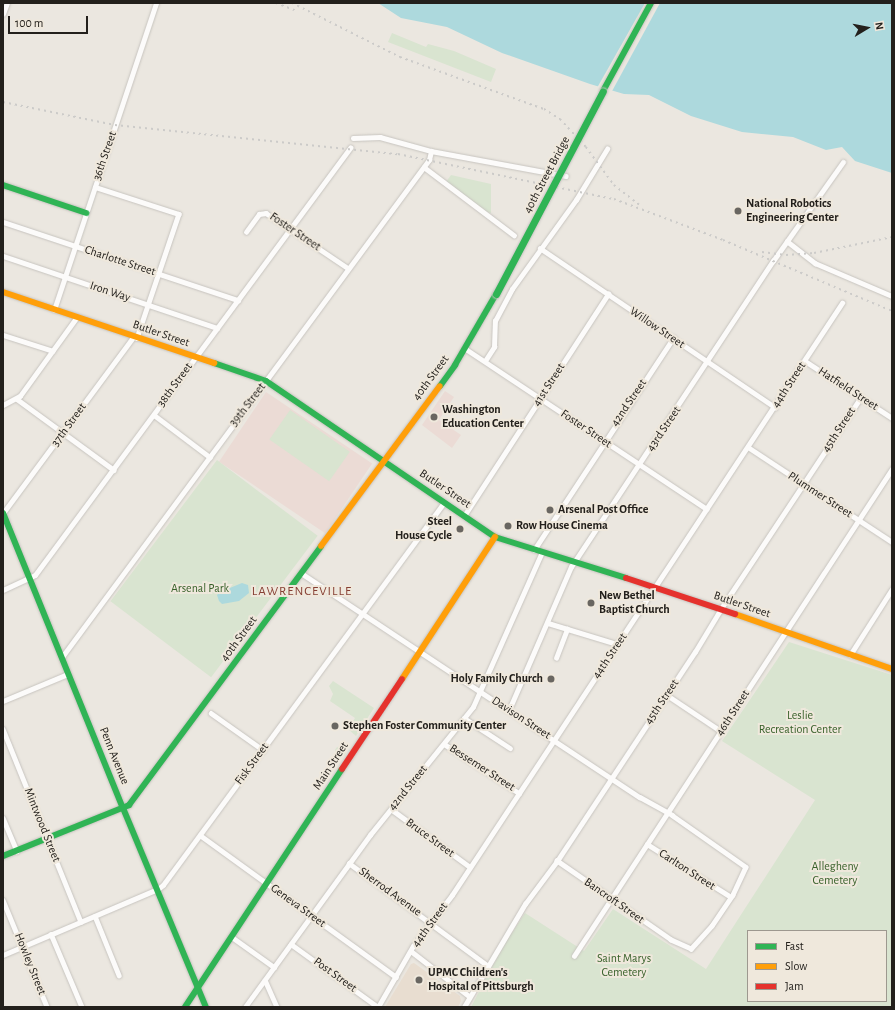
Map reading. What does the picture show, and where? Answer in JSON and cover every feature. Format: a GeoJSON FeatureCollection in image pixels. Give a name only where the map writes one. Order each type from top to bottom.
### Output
{"type":"FeatureCollection","features":[{"type":"Feature","properties":{"kind":"main road","name":"40th Street Bridge"},"geometry":{"type":"LineString","coordinates":[[461,356],[496,294],[651,3]]}},
{"type":"Feature","properties":{"kind":"main road"},"geometry":{"type":"LineString","coordinates":[[3,185],[86,213]]}},
{"type":"Feature","properties":{"kind":"main road","name":"Butler Street"},"geometry":{"type":"LineString","coordinates":[[3,292],[266,381],[495,537],[656,587],[892,669]]}},
{"type":"Feature","properties":{"kind":"main road","name":"40th Street"},"geometry":{"type":"LineString","coordinates":[[3,856],[129,805],[461,356]]}},
{"type":"Feature","properties":{"kind":"main road","name":"Penn Avenue"},"geometry":{"type":"LineString","coordinates":[[3,513],[206,1007]]}},
{"type":"Feature","properties":{"kind":"main road","name":"Main Street"},"geometry":{"type":"LineString","coordinates":[[185,1007],[495,537]]}},
{"type":"Feature","properties":{"kind":"street"},"geometry":{"type":"LineString","coordinates":[[3,14],[7,3]]}},
{"type":"Feature","properties":{"kind":"street","name":"36th Street"},"geometry":{"type":"LineString","coordinates":[[54,310],[156,3]]}},
{"type":"Feature","properties":{"kind":"street"},"geometry":{"type":"LineString","coordinates":[[353,138],[380,137],[431,151],[566,176]]}},
{"type":"Feature","properties":{"kind":"street","name":"38th Street"},"geometry":{"type":"LineString","coordinates":[[3,590],[35,575],[114,470],[350,148]]}},
{"type":"Feature","properties":{"kind":"street"},"geometry":{"type":"LineString","coordinates":[[485,361],[494,347],[495,321],[512,289],[540,248],[576,200],[607,149]]}},
{"type":"Feature","properties":{"kind":"street","name":"39th Street"},"geometry":{"type":"LineString","coordinates":[[62,657],[424,167],[429,160],[431,151]]}},
{"type":"Feature","properties":{"kind":"street","name":"43rd Street"},"geometry":{"type":"LineString","coordinates":[[509,710],[575,562],[787,241],[843,162]]}},
{"type":"Feature","properties":{"kind":"street"},"geometry":{"type":"LineString","coordinates":[[424,167],[514,235]]}},
{"type":"Feature","properties":{"kind":"street","name":"37th Street"},"geometry":{"type":"LineString","coordinates":[[3,513],[136,337],[179,214],[95,187]]}},
{"type":"Feature","properties":{"kind":"street","name":"Foster Street"},"geometry":{"type":"LineString","coordinates":[[246,232],[262,212],[348,268]]}},
{"type":"Feature","properties":{"kind":"street","name":"Charlotte Street"},"geometry":{"type":"LineString","coordinates":[[3,222],[238,300]]}},
{"type":"Feature","properties":{"kind":"street"},"geometry":{"type":"LineString","coordinates":[[787,241],[815,263],[892,296]]}},
{"type":"Feature","properties":{"kind":"street","name":"Willow Street"},"geometry":{"type":"LineString","coordinates":[[540,248],[775,407]]}},
{"type":"Feature","properties":{"kind":"street","name":"Iron Way"},"geometry":{"type":"LineString","coordinates":[[3,256],[217,328]]}},
{"type":"Feature","properties":{"kind":"street","name":"41st Street"},"geometry":{"type":"LineString","coordinates":[[464,516],[608,294]]}},
{"type":"Feature","properties":{"kind":"street","name":"44th Street"},"geometry":{"type":"LineString","coordinates":[[378,1007],[411,951],[470,867],[555,740],[842,304]]}},
{"type":"Feature","properties":{"kind":"street"},"geometry":{"type":"LineString","coordinates":[[3,405],[17,399],[78,317]]}},
{"type":"Feature","properties":{"kind":"street"},"geometry":{"type":"LineString","coordinates":[[3,335],[53,351]]}},
{"type":"Feature","properties":{"kind":"street","name":"42nd Street"},"geometry":{"type":"LineString","coordinates":[[534,550],[604,441],[673,338]]}},
{"type":"Feature","properties":{"kind":"street","name":"Foster Street"},"geometry":{"type":"LineString","coordinates":[[466,349],[707,509]]}},
{"type":"Feature","properties":{"kind":"street","name":"Hatfield Street"},"geometry":{"type":"LineString","coordinates":[[805,361],[861,396],[892,418]]}},
{"type":"Feature","properties":{"kind":"street","name":"45th Street"},"geometry":{"type":"LineString","coordinates":[[464,1007],[487,965],[525,904],[557,861],[861,396]]}},
{"type":"Feature","properties":{"kind":"street"},"geometry":{"type":"LineString","coordinates":[[17,399],[114,470]]}},
{"type":"Feature","properties":{"kind":"street"},"geometry":{"type":"LineString","coordinates":[[154,415],[210,457]]}},
{"type":"Feature","properties":{"kind":"street","name":"Plummer Street"},"geometry":{"type":"LineString","coordinates":[[748,447],[892,542]]}},
{"type":"Feature","properties":{"kind":"street","name":"46th Street"},"geometry":{"type":"LineString","coordinates":[[574,956],[892,469]]}},
{"type":"Feature","properties":{"kind":"street","name":"Fisk Street"},"geometry":{"type":"LineString","coordinates":[[3,955],[158,889],[263,750],[444,503]]}},
{"type":"Feature","properties":{"kind":"street","name":"42nd Street"},"geometry":{"type":"LineString","coordinates":[[245,1007],[349,864],[464,718],[480,691],[542,552]]}},
{"type":"Feature","properties":{"kind":"street","name":"Davison Street"},"geometry":{"type":"LineString","coordinates":[[301,573],[666,814],[672,815],[742,862]]}},
{"type":"Feature","properties":{"kind":"street"},"geometry":{"type":"LineString","coordinates":[[850,654],[892,589]]}},
{"type":"Feature","properties":{"kind":"street"},"geometry":{"type":"LineString","coordinates":[[548,622],[617,644]]}},
{"type":"Feature","properties":{"kind":"street"},"geometry":{"type":"LineString","coordinates":[[556,658],[567,629]]}},
{"type":"Feature","properties":{"kind":"street"},"geometry":{"type":"LineString","coordinates":[[3,701],[68,674]]}},
{"type":"Feature","properties":{"kind":"street"},"geometry":{"type":"LineString","coordinates":[[666,695],[721,731]]}},
{"type":"Feature","properties":{"kind":"street"},"geometry":{"type":"LineString","coordinates":[[211,713],[263,750]]}},
{"type":"Feature","properties":{"kind":"street"},"geometry":{"type":"LineString","coordinates":[[464,718],[510,748]]}},
{"type":"Feature","properties":{"kind":"street","name":"Mintwood Street"},"geometry":{"type":"LineString","coordinates":[[3,729],[81,922]]}},
{"type":"Feature","properties":{"kind":"street","name":"Bessemer Street"},"geometry":{"type":"LineString","coordinates":[[444,744],[519,793]]}},
{"type":"Feature","properties":{"kind":"street","name":"Bruce Street"},"geometry":{"type":"LineString","coordinates":[[391,810],[470,867]]}},
{"type":"Feature","properties":{"kind":"street"},"geometry":{"type":"LineString","coordinates":[[3,818],[17,851]]}},
{"type":"Feature","properties":{"kind":"street","name":"Geneva Street"},"geometry":{"type":"LineString","coordinates":[[200,835],[396,977]]}},
{"type":"Feature","properties":{"kind":"street","name":"Carlton Street"},"geometry":{"type":"LineString","coordinates":[[647,844],[728,895]]}},
{"type":"Feature","properties":{"kind":"street","name":"Bancroft Street"},"geometry":{"type":"LineString","coordinates":[[557,861],[671,940],[688,949],[695,947],[733,895],[746,868],[742,862]]}},
{"type":"Feature","properties":{"kind":"street","name":"Sherrod Avenue"},"geometry":{"type":"LineString","coordinates":[[349,864],[487,965]]}},
{"type":"Feature","properties":{"kind":"street","name":"Howley Street"},"geometry":{"type":"LineString","coordinates":[[3,900],[47,1007]]}},
{"type":"Feature","properties":{"kind":"street"},"geometry":{"type":"LineString","coordinates":[[95,916],[119,975]]}},
{"type":"Feature","properties":{"kind":"street"},"geometry":{"type":"LineString","coordinates":[[52,934],[82,1007]]}},
{"type":"Feature","properties":{"kind":"street"},"geometry":{"type":"LineString","coordinates":[[232,936],[274,967]]}},
{"type":"Feature","properties":{"kind":"street","name":"Post Street"},"geometry":{"type":"LineString","coordinates":[[291,944],[378,1007]]}},
{"type":"Feature","properties":{"kind":"street"},"geometry":{"type":"LineString","coordinates":[[411,951],[469,996]]}},
{"type":"Feature","properties":{"kind":"street"},"geometry":{"type":"LineString","coordinates":[[265,980],[277,1007]]}},
{"type":"Feature","properties":{"kind":"shaded area","name":"Washington Education Center"},"geometry":{"type":"Polygon","coordinates":[[[445,391],[454,397],[439,420],[461,435],[452,448],[422,425],[445,391]]]}},
{"type":"Feature","properties":{"kind":"shaded area"},"geometry":{"type":"Polygon","coordinates":[[[266,392],[372,464],[325,533],[219,462],[266,392]]]}},
{"type":"Feature","properties":{"kind":"shaded area","name":"UPMC Children's Hospital of Pittsburgh"},"geometry":{"type":"Polygon","coordinates":[[[414,963],[460,996],[461,1001],[458,1007],[385,1007],[411,964],[414,963]]]}},
{"type":"Feature","properties":{"kind":"green space"},"geometry":{"type":"Polygon","coordinates":[[[392,33],[426,47],[428,44],[454,51],[496,69],[491,82],[388,42],[392,33]]]}},
{"type":"Feature","properties":{"kind":"green space"},"geometry":{"type":"Polygon","coordinates":[[[451,175],[491,184],[491,213],[486,212],[446,182],[451,175]]]}},
{"type":"Feature","properties":{"kind":"green space"},"geometry":{"type":"Polygon","coordinates":[[[290,410],[350,452],[329,481],[269,439],[290,410]]]}},
{"type":"Feature","properties":{"kind":"green space","name":"Arsenal Park"},"geometry":{"type":"Polygon","coordinates":[[[217,460],[318,536],[211,677],[110,601],[217,460]]]}},
{"type":"Feature","properties":{"kind":"green space"},"geometry":{"type":"Polygon","coordinates":[[[789,642],[892,675],[892,1007],[471,1007],[503,946],[525,913],[584,951],[613,909],[706,969],[815,800],[722,741],[789,642]]]}},
{"type":"Feature","properties":{"kind":"green space"},"geometry":{"type":"Polygon","coordinates":[[[333,681],[374,708],[356,736],[348,729],[355,718],[330,701],[333,694],[329,686],[333,681]]]}},
{"type":"Feature","properties":{"kind":"green space"},"geometry":{"type":"Polygon","coordinates":[[[338,746],[342,746],[344,747],[344,755],[338,756],[335,753],[335,749],[338,746]]]}},
{"type":"Feature","properties":{"kind":"water"},"geometry":{"type":"Polygon","coordinates":[[[378,3],[892,3],[892,173],[855,161],[842,147],[826,150],[793,137],[742,132],[691,116],[649,95],[624,94],[590,84],[502,53],[447,27],[401,18],[378,3]]]}},
{"type":"Feature","properties":{"kind":"water"},"geometry":{"type":"Polygon","coordinates":[[[242,583],[248,585],[249,593],[239,601],[222,604],[219,601],[217,595],[220,592],[242,583]]]}},
{"type":"Feature","properties":{"kind":"pier"},"geometry":{"type":"Polygon","coordinates":[[[645,3],[660,3],[611,93],[597,88],[645,3]]]}},
{"type":"Feature","properties":{"kind":"railway"},"geometry":{"type":"LineString","coordinates":[[276,3],[297,11]]}},
{"type":"Feature","properties":{"kind":"railway"},"geometry":{"type":"LineString","coordinates":[[292,3],[400,57],[544,109],[560,119],[586,147],[614,185],[640,205]]}},
{"type":"Feature","properties":{"kind":"railway"},"geometry":{"type":"LineString","coordinates":[[3,102],[115,125],[398,154],[614,199],[723,240],[892,311]]}},
{"type":"Feature","properties":{"kind":"railway"},"geometry":{"type":"LineString","coordinates":[[762,252],[786,255],[814,253],[892,237]]}},
{"type":"Feature","properties":{"kind":"traffic: fast"},"geometry":{"type":"LineString","coordinates":[[603,91],[651,3]]}},
{"type":"Feature","properties":{"kind":"traffic: fast"},"geometry":{"type":"LineString","coordinates":[[496,294],[603,91]]}},
{"type":"Feature","properties":{"kind":"traffic: fast"},"geometry":{"type":"LineString","coordinates":[[3,185],[86,213]]}},
{"type":"Feature","properties":{"kind":"traffic: fast"},"geometry":{"type":"LineString","coordinates":[[440,386],[455,365],[496,294]]}},
{"type":"Feature","properties":{"kind":"traffic: fast"},"geometry":{"type":"LineString","coordinates":[[214,363],[266,381],[495,537],[626,578]]}},
{"type":"Feature","properties":{"kind":"traffic: fast"},"geometry":{"type":"LineString","coordinates":[[3,513],[123,808]]}},
{"type":"Feature","properties":{"kind":"traffic: fast"},"geometry":{"type":"LineString","coordinates":[[3,856],[129,805],[321,546]]}},
{"type":"Feature","properties":{"kind":"traffic: fast"},"geometry":{"type":"LineString","coordinates":[[185,1007],[342,769]]}},
{"type":"Feature","properties":{"kind":"traffic: fast"},"geometry":{"type":"LineString","coordinates":[[123,808],[206,1007]]}},
{"type":"Feature","properties":{"kind":"traffic: slow"},"geometry":{"type":"LineString","coordinates":[[3,292],[214,363]]}},
{"type":"Feature","properties":{"kind":"traffic: slow"},"geometry":{"type":"LineString","coordinates":[[321,546],[440,386]]}},
{"type":"Feature","properties":{"kind":"traffic: slow"},"geometry":{"type":"LineString","coordinates":[[402,679],[495,537]]}},
{"type":"Feature","properties":{"kind":"traffic: slow"},"geometry":{"type":"LineString","coordinates":[[735,614],[892,669]]}},
{"type":"Feature","properties":{"kind":"traffic: jam"},"geometry":{"type":"LineString","coordinates":[[626,578],[735,614]]}},
{"type":"Feature","properties":{"kind":"traffic: jam"},"geometry":{"type":"LineString","coordinates":[[342,769],[402,679]]}},
{"type":"Feature","properties":{"kind":"place","name":"National Robotics Engineering Center"},"geometry":{"type":"Point","coordinates":[738,211]}},
{"type":"Feature","properties":{"kind":"place","name":"Washington Education Center"},"geometry":{"type":"Point","coordinates":[434,417]}},
{"type":"Feature","properties":{"kind":"place","name":"Arsenal Post Office"},"geometry":{"type":"Point","coordinates":[550,510]}},
{"type":"Feature","properties":{"kind":"place","name":"Row House Cinema"},"geometry":{"type":"Point","coordinates":[508,526]}},
{"type":"Feature","properties":{"kind":"place","name":"Steel House Cycle"},"geometry":{"type":"Point","coordinates":[460,529]}},
{"type":"Feature","properties":{"kind":"place","name":"New Bethel Baptist Church"},"geometry":{"type":"Point","coordinates":[591,603]}},
{"type":"Feature","properties":{"kind":"place","name":"Holy Family Church"},"geometry":{"type":"Point","coordinates":[551,679]}},
{"type":"Feature","properties":{"kind":"place","name":"Stephen Foster Community Center"},"geometry":{"type":"Point","coordinates":[335,726]}},
{"type":"Feature","properties":{"kind":"place","name":"UPMC Children's Hospital of Pittsburgh"},"geometry":{"type":"Point","coordinates":[419,980]}},
{"type":"Feature","properties":{"kind":"district","name":"LAWRENCEVILLE"},"geometry":{"type":"Point","coordinates":[302,592]}},
{"type":"Feature","properties":{"kind":"park label","name":"Leslie Recreation Center"},"geometry":{"type":"Point","coordinates":[800,723]}},
{"type":"Feature","properties":{"kind":"park label","name":"Allegheny Cemetery"},"geometry":{"type":"Point","coordinates":[835,874]}},
{"type":"Feature","properties":{"kind":"park label","name":"Saint Marys Cemetery"},"geometry":{"type":"Point","coordinates":[624,966]}}]}
